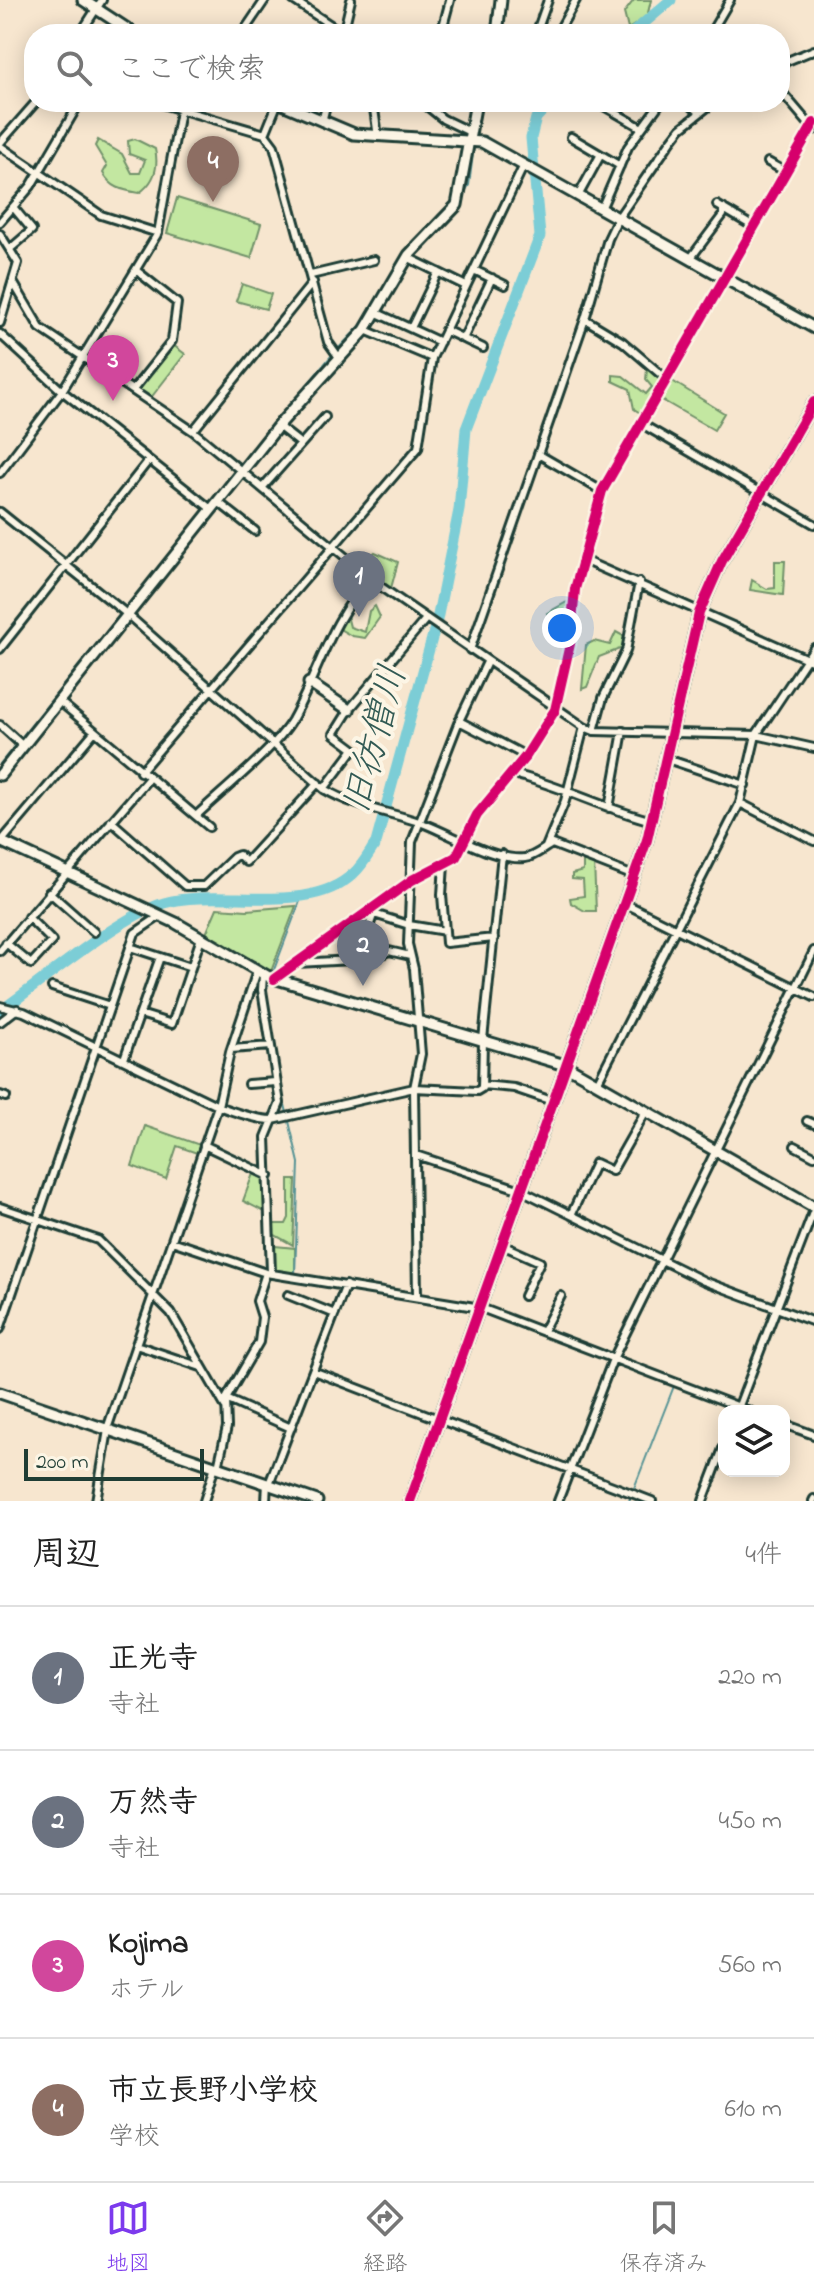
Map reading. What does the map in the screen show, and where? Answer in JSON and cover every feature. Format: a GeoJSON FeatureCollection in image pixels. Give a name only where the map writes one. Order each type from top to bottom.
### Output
{"type":"FeatureCollection","features":[{"type":"Feature","properties":{"kind":"street"},"geometry":{"type":"LineString","coordinates":[[83,0],[99,4],[120,24]]}},
{"type":"Feature","properties":{"kind":"street"},"geometry":{"type":"LineString","coordinates":[[249,24],[265,0]]}},
{"type":"Feature","properties":{"kind":"street"},"geometry":{"type":"LineString","coordinates":[[293,0],[328,24]]}},
{"type":"Feature","properties":{"kind":"street"},"geometry":{"type":"LineString","coordinates":[[345,24],[351,0]]}},
{"type":"Feature","properties":{"kind":"street"},"geometry":{"type":"LineString","coordinates":[[444,24],[450,0]]}},
{"type":"Feature","properties":{"kind":"street"},"geometry":{"type":"LineString","coordinates":[[498,24],[501,0]]}},
{"type":"Feature","properties":{"kind":"street"},"geometry":{"type":"LineString","coordinates":[[540,24],[548,0]]}},
{"type":"Feature","properties":{"kind":"street"},"geometry":{"type":"LineString","coordinates":[[563,24],[576,0]]}},
{"type":"Feature","properties":{"kind":"street"},"geometry":{"type":"LineString","coordinates":[[716,24],[730,0]]}},
{"type":"Feature","properties":{"kind":"street"},"geometry":{"type":"LineString","coordinates":[[86,24],[99,4]]}},
{"type":"Feature","properties":{"kind":"street"},"geometry":{"type":"LineString","coordinates":[[790,60],[814,50]]}},
{"type":"Feature","properties":{"kind":"street"},"geometry":{"type":"LineString","coordinates":[[96,1501],[108,1429],[218,1106],[231,1049],[267,976],[297,963],[412,880],[456,857],[477,815],[516,771],[555,710],[583,560],[602,491],[813,127],[790,101]]}},
{"type":"Feature","properties":{"kind":"street"},"geometry":{"type":"LineString","coordinates":[[28,112],[0,145],[101,215],[158,233]]}},
{"type":"Feature","properties":{"kind":"street"},"geometry":{"type":"LineString","coordinates":[[0,222],[40,171],[74,112]]}},
{"type":"Feature","properties":{"kind":"street"},"geometry":{"type":"LineString","coordinates":[[0,473],[62,391],[158,233],[180,112]]}},
{"type":"Feature","properties":{"kind":"street"},"geometry":{"type":"LineString","coordinates":[[184,112],[265,134],[274,146],[286,178],[328,342],[338,356]]}},
{"type":"Feature","properties":{"kind":"street"},"geometry":{"type":"LineString","coordinates":[[265,134],[274,112]]}},
{"type":"Feature","properties":{"kind":"street"},"geometry":{"type":"LineString","coordinates":[[299,112],[354,134],[378,137],[470,136]]}},
{"type":"Feature","properties":{"kind":"street"},"geometry":{"type":"LineString","coordinates":[[322,123],[325,112]]}},
{"type":"Feature","properties":{"kind":"street"},"geometry":{"type":"LineString","coordinates":[[374,112],[378,137]]}},
{"type":"Feature","properties":{"kind":"street"},"geometry":{"type":"LineString","coordinates":[[432,112],[814,328]]}},
{"type":"Feature","properties":{"kind":"street"},"geometry":{"type":"LineString","coordinates":[[0,775],[278,426],[338,356],[365,330],[407,257],[457,205],[474,112]]}},
{"type":"Feature","properties":{"kind":"street"},"geometry":{"type":"LineString","coordinates":[[614,112],[642,128]]}},
{"type":"Feature","properties":{"kind":"street"},"geometry":{"type":"LineString","coordinates":[[601,209],[620,166],[654,112]]}},
{"type":"Feature","properties":{"kind":"street"},"geometry":{"type":"LineString","coordinates":[[470,650],[585,319],[608,239],[618,218],[671,141],[700,112]]}},
{"type":"Feature","properties":{"kind":"street"},"geometry":{"type":"LineString","coordinates":[[571,137],[620,166]]}},
{"type":"Feature","properties":{"kind":"street"},"geometry":{"type":"LineString","coordinates":[[578,196],[600,156]]}},
{"type":"Feature","properties":{"kind":"street"},"geometry":{"type":"LineString","coordinates":[[768,162],[786,172]]}},
{"type":"Feature","properties":{"kind":"street"},"geometry":{"type":"LineString","coordinates":[[140,772],[418,448],[432,358],[524,165]]}},
{"type":"Feature","properties":{"kind":"street"},"geometry":{"type":"LineString","coordinates":[[0,253],[32,230],[13,207]]}},
{"type":"Feature","properties":{"kind":"street"},"geometry":{"type":"LineString","coordinates":[[690,259],[723,215],[720,207],[754,227]]}},
{"type":"Feature","properties":{"kind":"street"},"geometry":{"type":"LineString","coordinates":[[0,234],[18,263],[1,318]]}},
{"type":"Feature","properties":{"kind":"street"},"geometry":{"type":"LineString","coordinates":[[407,257],[466,286]]}},
{"type":"Feature","properties":{"kind":"street"},"geometry":{"type":"LineString","coordinates":[[193,431],[312,278],[374,260]]}},
{"type":"Feature","properties":{"kind":"street"},"geometry":{"type":"LineString","coordinates":[[474,270],[505,285]]}},
{"type":"Feature","properties":{"kind":"street"},"geometry":{"type":"LineString","coordinates":[[133,390],[172,341],[177,303],[137,271]]}},
{"type":"Feature","properties":{"kind":"street"},"geometry":{"type":"LineString","coordinates":[[411,328],[438,272]]}},
{"type":"Feature","properties":{"kind":"street"},"geometry":{"type":"LineString","coordinates":[[463,339],[492,278]]}},
{"type":"Feature","properties":{"kind":"street"},"geometry":{"type":"LineString","coordinates":[[13,282],[40,328],[193,431],[370,580],[555,710],[584,727],[594,731],[756,735],[814,748]]}},
{"type":"Feature","properties":{"kind":"street"},"geometry":{"type":"LineString","coordinates":[[375,312],[440,342]]}},
{"type":"Feature","properties":{"kind":"street"},"geometry":{"type":"LineString","coordinates":[[585,319],[623,342],[665,378]]}},
{"type":"Feature","properties":{"kind":"street"},"geometry":{"type":"LineString","coordinates":[[365,330],[432,358]]}},
{"type":"Feature","properties":{"kind":"street"},"geometry":{"type":"LineString","coordinates":[[445,330],[483,348]]}},
{"type":"Feature","properties":{"kind":"street"},"geometry":{"type":"LineString","coordinates":[[0,334],[62,391],[149,460],[255,531]]}},
{"type":"Feature","properties":{"kind":"street"},"geometry":{"type":"LineString","coordinates":[[410,1501],[653,821],[699,613],[722,561],[814,402]]}},
{"type":"Feature","properties":{"kind":"street"},"geometry":{"type":"LineString","coordinates":[[263,487],[325,417]]}},
{"type":"Feature","properties":{"kind":"street"},"geometry":{"type":"LineString","coordinates":[[640,423],[814,524]]}},
{"type":"Feature","properties":{"kind":"street"},"geometry":{"type":"LineString","coordinates":[[278,426],[301,444]]}},
{"type":"Feature","properties":{"kind":"street"},"geometry":{"type":"LineString","coordinates":[[538,454],[602,491]]}},
{"type":"Feature","properties":{"kind":"street"},"geometry":{"type":"LineString","coordinates":[[0,649],[149,460]]}},
{"type":"Feature","properties":{"kind":"street"},"geometry":{"type":"LineString","coordinates":[[0,512],[128,615],[324,789],[374,811],[419,822],[464,843],[502,854],[525,858],[546,847],[561,846],[634,876]]}},
{"type":"Feature","properties":{"kind":"street"},"geometry":{"type":"LineString","coordinates":[[583,560],[639,582],[699,613],[810,661]]}},
{"type":"Feature","properties":{"kind":"street"},"geometry":{"type":"LineString","coordinates":[[196,816],[290,722],[356,594],[370,580]]}},
{"type":"Feature","properties":{"kind":"street"},"geometry":{"type":"LineString","coordinates":[[594,731],[603,698],[626,651],[639,582]]}},
{"type":"Feature","properties":{"kind":"street"},"geometry":{"type":"LineString","coordinates":[[324,789],[354,749],[334,734],[349,710],[425,620]]}},
{"type":"Feature","properties":{"kind":"street"},"geometry":{"type":"LineString","coordinates":[[597,1083],[740,803],[756,735],[810,661],[814,648]]}},
{"type":"Feature","properties":{"kind":"street"},"geometry":{"type":"LineString","coordinates":[[417,1295],[414,1088],[421,1054],[410,956],[412,842],[459,721],[487,662]]}},
{"type":"Feature","properties":{"kind":"street"},"geometry":{"type":"LineString","coordinates":[[309,683],[349,710]]}},
{"type":"Feature","properties":{"kind":"street"},"geometry":{"type":"LineString","coordinates":[[59,701],[148,779],[209,827]]}},
{"type":"Feature","properties":{"kind":"street"},"geometry":{"type":"LineString","coordinates":[[459,721],[526,756]]}},
{"type":"Feature","properties":{"kind":"street"},"geometry":{"type":"LineString","coordinates":[[0,725],[23,746]]}},
{"type":"Feature","properties":{"kind":"street"},"geometry":{"type":"LineString","coordinates":[[546,847],[567,789],[584,727]]}},
{"type":"Feature","properties":{"kind":"street"},"geometry":{"type":"LineString","coordinates":[[609,808],[623,731]]}},
{"type":"Feature","properties":{"kind":"street"},"geometry":{"type":"LineString","coordinates":[[94,732],[0,842],[160,916],[267,976],[565,1065],[814,1208],[740,1405]]}},
{"type":"Feature","properties":{"kind":"street"},"geometry":{"type":"LineString","coordinates":[[667,759],[745,785]]}},
{"type":"Feature","properties":{"kind":"street"},"geometry":{"type":"LineString","coordinates":[[516,771],[520,776],[567,789],[609,808],[653,821]]}},
{"type":"Feature","properties":{"kind":"street"},"geometry":{"type":"LineString","coordinates":[[0,951],[148,779]]}},
{"type":"Feature","properties":{"kind":"street"},"geometry":{"type":"LineString","coordinates":[[111,821],[185,886],[204,886],[234,857],[239,855],[246,862],[318,783]]}},
{"type":"Feature","properties":{"kind":"street"},"geometry":{"type":"LineString","coordinates":[[740,803],[814,841]]}},
{"type":"Feature","properties":{"kind":"street"},"geometry":{"type":"LineString","coordinates":[[0,1006],[17,1009],[218,1106],[244,1111],[256,1120],[273,1120],[414,1088],[477,1091],[482,1085],[483,1040],[502,854]]}},
{"type":"Feature","properties":{"kind":"street"},"geometry":{"type":"LineString","coordinates":[[444,864],[446,943],[494,938]]}},
{"type":"Feature","properties":{"kind":"street"},"geometry":{"type":"LineString","coordinates":[[49,892],[94,932]]}},
{"type":"Feature","properties":{"kind":"street"},"geometry":{"type":"LineString","coordinates":[[624,903],[814,997]]}},
{"type":"Feature","properties":{"kind":"street"},"geometry":{"type":"LineString","coordinates":[[374,910],[409,925],[445,931]]}},
{"type":"Feature","properties":{"kind":"street"},"geometry":{"type":"LineString","coordinates":[[359,958],[374,910]]}},
{"type":"Feature","properties":{"kind":"street"},"geometry":{"type":"LineString","coordinates":[[0,1329],[135,933],[160,916]]}},
{"type":"Feature","properties":{"kind":"street"},"geometry":{"type":"LineString","coordinates":[[6,943],[31,964],[52,941],[28,917]]}},
{"type":"Feature","properties":{"kind":"street"},"geometry":{"type":"LineString","coordinates":[[140,1014],[172,1024],[201,938]]}},
{"type":"Feature","properties":{"kind":"street"},"geometry":{"type":"LineString","coordinates":[[130,947],[191,967]]}},
{"type":"Feature","properties":{"kind":"street"},"geometry":{"type":"LineString","coordinates":[[297,963],[376,958],[389,951],[410,956]]}},
{"type":"Feature","properties":{"kind":"street"},"geometry":{"type":"LineString","coordinates":[[558,1501],[613,1359],[814,951]]}},
{"type":"Feature","properties":{"kind":"street"},"geometry":{"type":"LineString","coordinates":[[124,1059],[160,957]]}},
{"type":"Feature","properties":{"kind":"street"},"geometry":{"type":"LineString","coordinates":[[204,1501],[227,1427],[226,1402],[259,1342],[262,1317],[257,1301],[269,1273],[266,1137],[280,1103],[262,990],[267,976]]}},
{"type":"Feature","properties":{"kind":"street"},"geometry":{"type":"LineString","coordinates":[[52,987],[110,1006]]}},
{"type":"Feature","properties":{"kind":"street"},"geometry":{"type":"LineString","coordinates":[[0,1022],[17,1009]]}},
{"type":"Feature","properties":{"kind":"street"},"geometry":{"type":"LineString","coordinates":[[231,1049],[271,1046]]}},
{"type":"Feature","properties":{"kind":"street"},"geometry":{"type":"LineString","coordinates":[[248,1084],[276,1082]]}},
{"type":"Feature","properties":{"kind":"street"},"geometry":{"type":"LineString","coordinates":[[482,1085],[514,1088],[552,1101]]}},
{"type":"Feature","properties":{"kind":"street"},"geometry":{"type":"LineString","coordinates":[[571,1215],[595,1163],[612,1171],[646,1111]]}},
{"type":"Feature","properties":{"kind":"street"},"geometry":{"type":"LineString","coordinates":[[204,1145],[269,1176]]}},
{"type":"Feature","properties":{"kind":"street"},"geometry":{"type":"LineString","coordinates":[[795,1146],[814,1156]]}},
{"type":"Feature","properties":{"kind":"street"},"geometry":{"type":"LineString","coordinates":[[416,1155],[521,1190],[704,1281],[814,1322]]}},
{"type":"Feature","properties":{"kind":"street"},"geometry":{"type":"LineString","coordinates":[[0,1207],[98,1240],[171,1313],[201,1367],[226,1402],[291,1428]]}},
{"type":"Feature","properties":{"kind":"street"},"geometry":{"type":"LineString","coordinates":[[172,1241],[269,1273],[345,1287],[417,1295],[480,1311],[543,1331],[728,1405]]}},
{"type":"Feature","properties":{"kind":"street"},"geometry":{"type":"LineString","coordinates":[[502,1245],[540,1262],[524,1296]]}},
{"type":"Feature","properties":{"kind":"street"},"geometry":{"type":"LineString","coordinates":[[266,1501],[268,1484],[345,1287]]}},
{"type":"Feature","properties":{"kind":"street"},"geometry":{"type":"LineString","coordinates":[[288,1295],[335,1314]]}},
{"type":"Feature","properties":{"kind":"street"},"geometry":{"type":"LineString","coordinates":[[543,1331],[561,1296]]}},
{"type":"Feature","properties":{"kind":"street"},"geometry":{"type":"LineString","coordinates":[[136,1345],[201,1367]]}},
{"type":"Feature","properties":{"kind":"street"},"geometry":{"type":"LineString","coordinates":[[313,1371],[652,1501]]}},
{"type":"Feature","properties":{"kind":"street"},"geometry":{"type":"LineString","coordinates":[[0,1393],[317,1501]]}},
{"type":"Feature","properties":{"kind":"street"},"geometry":{"type":"LineString","coordinates":[[790,1426],[814,1435]]}},
{"type":"Feature","properties":{"kind":"street"},"geometry":{"type":"LineString","coordinates":[[703,1501],[718,1462]]}},
{"type":"Feature","properties":{"kind":"green space"},"geometry":{"type":"Polygon","coordinates":[[[634,0],[651,0],[647,17],[636,24],[627,24],[624,13],[634,0]]]}},
{"type":"Feature","properties":{"kind":"green space"},"geometry":{"type":"Polygon","coordinates":[[[135,139],[155,149],[156,156],[152,179],[139,193],[110,182],[103,173],[107,166],[95,146],[98,140],[122,154],[132,173],[140,173],[145,160],[129,154],[128,141],[135,139]]]}},
{"type":"Feature","properties":{"kind":"green space"},"geometry":{"type":"Polygon","coordinates":[[[177,198],[261,224],[251,258],[167,233],[177,198]]]}},
{"type":"Feature","properties":{"kind":"green space"},"geometry":{"type":"Polygon","coordinates":[[[242,284],[271,294],[266,309],[236,301],[242,284]]]}},
{"type":"Feature","properties":{"kind":"green space"},"geometry":{"type":"Polygon","coordinates":[[[173,345],[185,354],[150,399],[137,390],[173,345]]]}},
{"type":"Feature","properties":{"kind":"green space"},"geometry":{"type":"Polygon","coordinates":[[[647,369],[663,378],[642,414],[634,409],[630,389],[613,381],[613,375],[623,376],[646,394],[652,387],[646,380],[647,369]]]}},
{"type":"Feature","properties":{"kind":"green space"},"geometry":{"type":"Polygon","coordinates":[[[669,379],[724,413],[714,430],[655,396],[669,379]]]}},
{"type":"Feature","properties":{"kind":"green space"},"geometry":{"type":"Polygon","coordinates":[[[375,552],[398,562],[390,592],[362,573],[366,559],[375,552]]]}},
{"type":"Feature","properties":{"kind":"green space"},"geometry":{"type":"Polygon","coordinates":[[[775,561],[785,561],[783,595],[750,590],[752,580],[767,589],[775,588],[775,561]]]}},
{"type":"Feature","properties":{"kind":"green space"},"geometry":{"type":"Polygon","coordinates":[[[574,598],[571,630],[557,628],[547,613],[574,598]]]}},
{"type":"Feature","properties":{"kind":"green space"},"geometry":{"type":"Polygon","coordinates":[[[375,606],[380,617],[365,638],[352,636],[336,627],[347,615],[350,627],[365,632],[369,611],[375,606]]]}},
{"type":"Feature","properties":{"kind":"green space"},"geometry":{"type":"Polygon","coordinates":[[[616,632],[629,639],[620,649],[599,657],[587,687],[582,689],[586,645],[594,641],[610,645],[616,632]]]}},
{"type":"Feature","properties":{"kind":"green space"},"geometry":{"type":"Polygon","coordinates":[[[583,855],[594,862],[596,911],[585,911],[571,903],[570,898],[584,896],[583,880],[572,879],[572,874],[583,871],[583,855]]]}},
{"type":"Feature","properties":{"kind":"green space"},"geometry":{"type":"Polygon","coordinates":[[[296,906],[270,974],[205,936],[217,908],[247,910],[296,906]]]}},
{"type":"Feature","properties":{"kind":"green space"},"geometry":{"type":"Polygon","coordinates":[[[145,1126],[200,1145],[197,1153],[177,1146],[166,1179],[132,1166],[145,1126]]]}},
{"type":"Feature","properties":{"kind":"green space"},"geometry":{"type":"Polygon","coordinates":[[[254,1171],[265,1177],[267,1213],[243,1201],[254,1171]]]}},
{"type":"Feature","properties":{"kind":"green space"},"geometry":{"type":"Polygon","coordinates":[[[289,1180],[296,1180],[293,1245],[273,1234],[273,1224],[286,1224],[289,1218],[289,1180]]]}},
{"type":"Feature","properties":{"kind":"green space"},"geometry":{"type":"Polygon","coordinates":[[[275,1246],[295,1248],[295,1273],[275,1270],[275,1246]]]}},
{"type":"Feature","properties":{"kind":"waterway"},"geometry":{"type":"LineString","coordinates":[[503,24],[506,0]]}},
{"type":"Feature","properties":{"kind":"waterway","name":"旧彷僧川"},"geometry":{"type":"LineString","coordinates":[[643,24],[671,0]]}},
{"type":"Feature","properties":{"kind":"waterway"},"geometry":{"type":"LineString","coordinates":[[478,116],[479,112]]}},
{"type":"Feature","properties":{"kind":"waterway","name":"旧彷僧川"},"geometry":{"type":"LineString","coordinates":[[0,1011],[103,936],[145,910],[186,899],[289,898],[313,894],[335,886],[354,873],[376,843],[437,620],[459,510],[466,429],[540,236],[531,138],[536,118],[542,112]]}},
{"type":"Feature","properties":{"kind":"waterway"},"geometry":{"type":"LineString","coordinates":[[462,197],[469,185],[474,146]]}},
{"type":"Feature","properties":{"kind":"waterway"},"geometry":{"type":"LineString","coordinates":[[373,308],[403,255],[425,232]]}},
{"type":"Feature","properties":{"kind":"waterway"},"geometry":{"type":"LineString","coordinates":[[257,445],[332,355],[365,321]]}},
{"type":"Feature","properties":{"kind":"waterway"},"geometry":{"type":"LineString","coordinates":[[209,504],[220,491]]}},
{"type":"Feature","properties":{"kind":"waterway"},"geometry":{"type":"LineString","coordinates":[[0,764],[205,509]]}},
{"type":"Feature","properties":{"kind":"waterway"},"geometry":{"type":"LineString","coordinates":[[272,975],[302,896]]}},
{"type":"Feature","properties":{"kind":"waterway"},"geometry":{"type":"LineString","coordinates":[[270,981],[266,991],[278,1070]]}},
{"type":"Feature","properties":{"kind":"waterway"},"geometry":{"type":"LineString","coordinates":[[281,1088],[299,1163],[295,1275]]}},
{"type":"Feature","properties":{"kind":"waterway"},"geometry":{"type":"LineString","coordinates":[[488,1314],[609,1361]]}},
{"type":"Feature","properties":{"kind":"waterway"},"geometry":{"type":"LineString","coordinates":[[615,1363],[674,1386],[629,1501]]}},
{"type":"Feature","properties":{"kind":"cycle path"},"geometry":{"type":"LineString","coordinates":[[274,979],[412,880],[456,857],[477,815],[526,756],[555,710],[570,644],[575,589],[602,491],[814,123]]}},
{"type":"Feature","properties":{"kind":"cycle path"},"geometry":{"type":"LineString","coordinates":[[410,1501],[647,840],[699,613],[722,561],[814,402]]}},
{"type":"Feature","properties":{"kind":"place","name":"市立長野小学校"},"geometry":{"type":"Point","coordinates":[213,202]}},
{"type":"Feature","properties":{"kind":"place","name":"Kojima"},"geometry":{"type":"Point","coordinates":[113,401]}},
{"type":"Feature","properties":{"kind":"place","name":"正光寺"},"geometry":{"type":"Point","coordinates":[359,617]}},
{"type":"Feature","properties":{"kind":"place","name":"万然寺"},"geometry":{"type":"Point","coordinates":[363,986]}}]}
